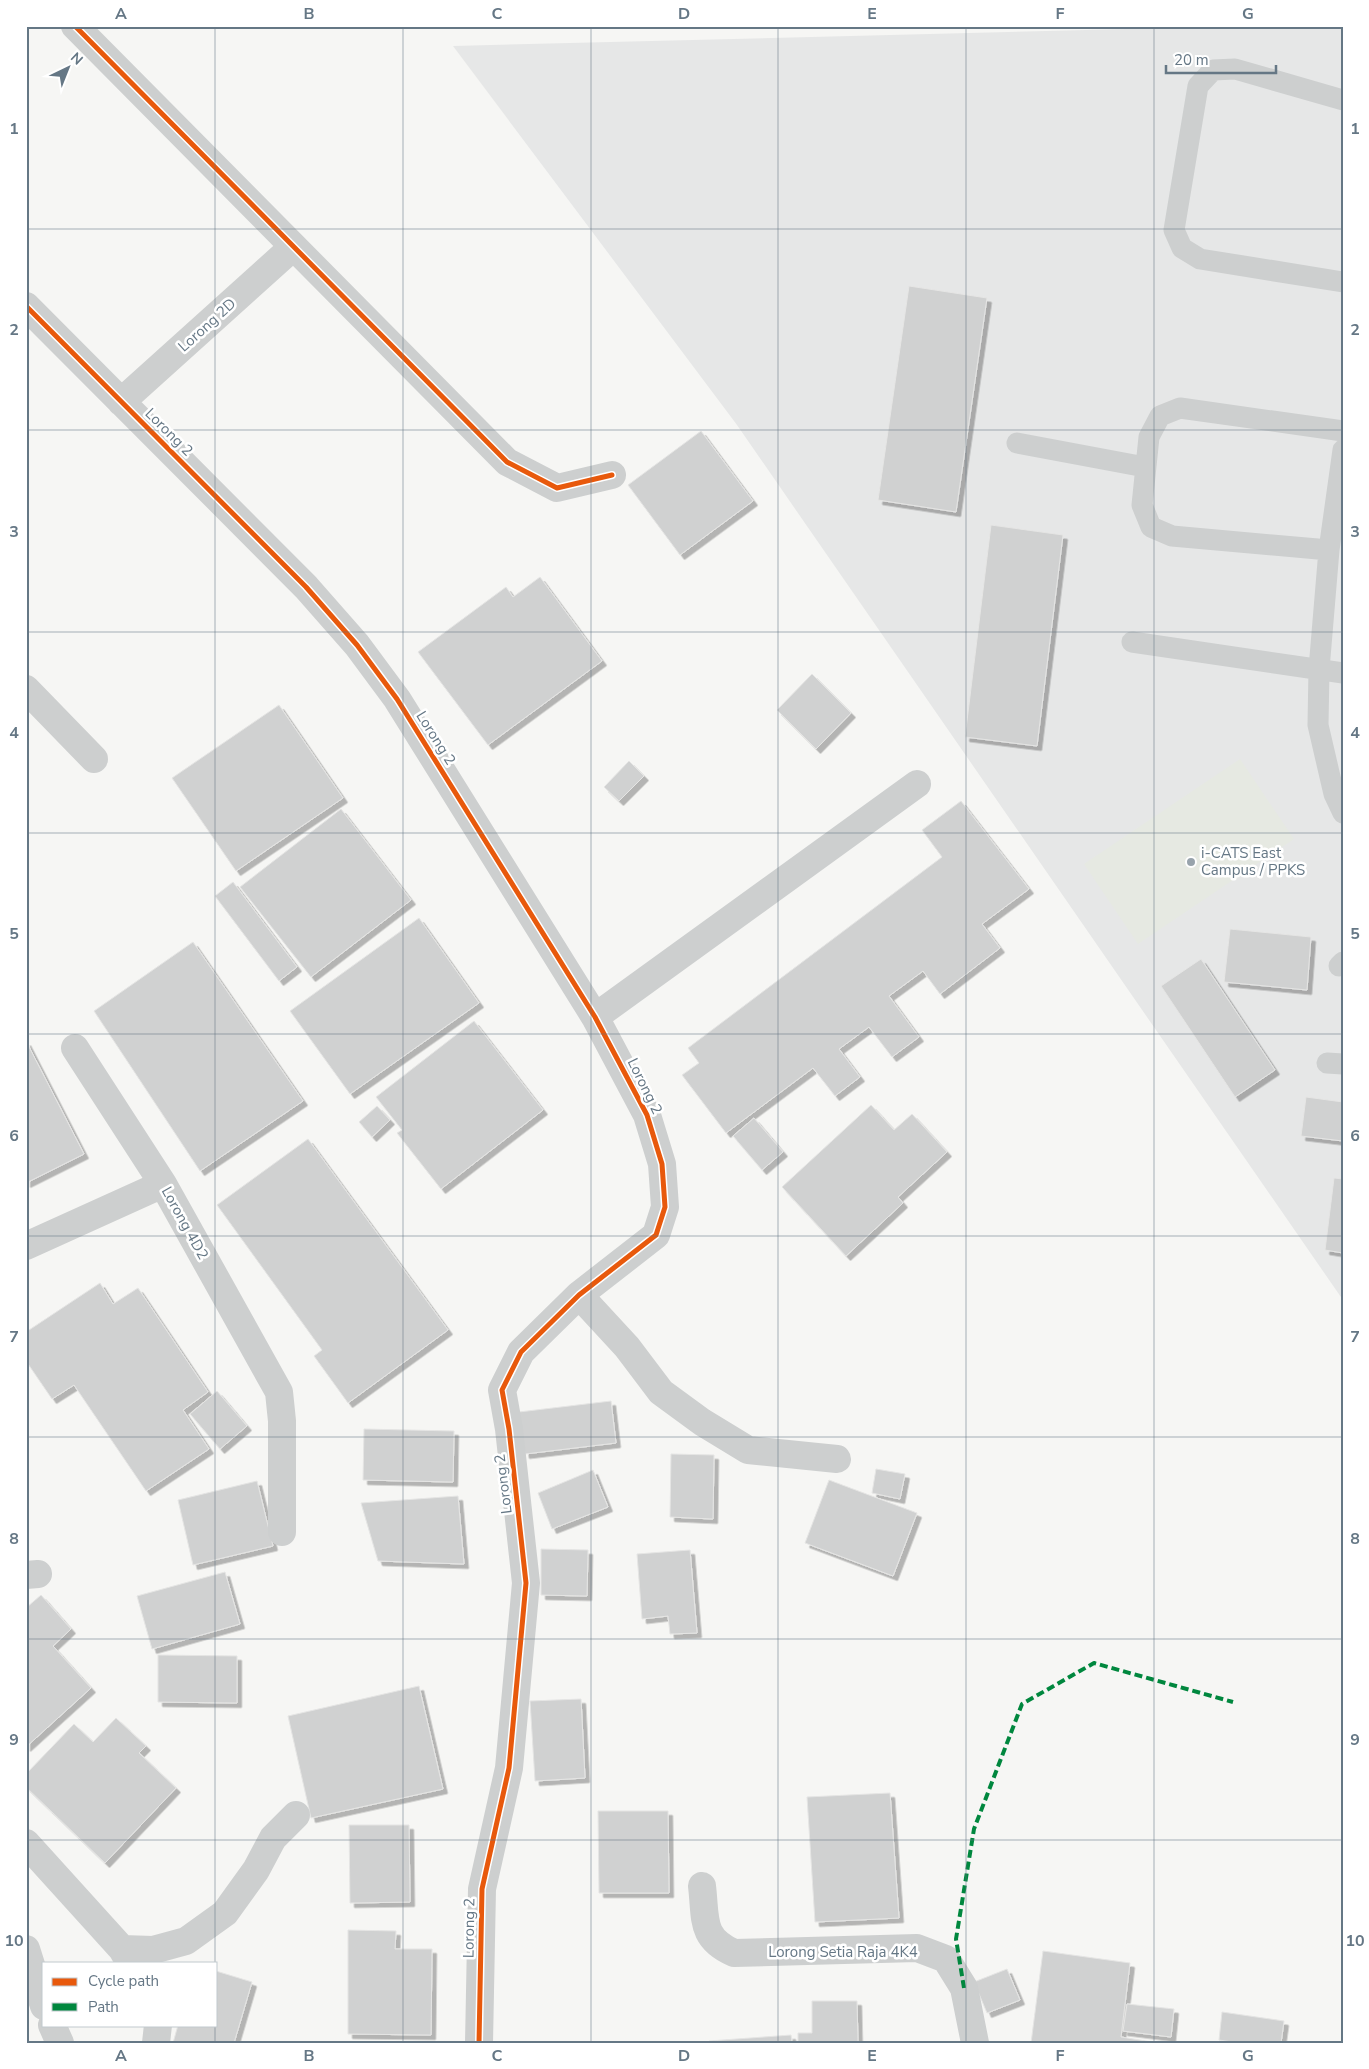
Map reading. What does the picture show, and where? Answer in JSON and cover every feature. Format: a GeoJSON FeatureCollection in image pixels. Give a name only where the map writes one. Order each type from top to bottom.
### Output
{"type":"FeatureCollection","features":[{"type":"Feature","properties":{"kind":"street"},"geometry":{"type":"LineString","coordinates":[[75,26],[507,462],[557,488],[612,475]]}},
{"type":"Feature","properties":{"kind":"street","name":"Lorong 2D"},"geometry":{"type":"LineString","coordinates":[[122,402],[293,247]]}},
{"type":"Feature","properties":{"kind":"street","name":"Lorong 2"},"geometry":{"type":"LineString","coordinates":[[26,306],[306,587],[357,645],[397,699],[595,1017],[647,1115],[662,1164],[665,1208],[656,1235],[579,1295],[522,1352],[502,1390],[509,1430],[526,1583],[509,1768],[482,1888],[479,2043]]}},
{"type":"Feature","properties":{"kind":"street"},"geometry":{"type":"LineString","coordinates":[[26,689],[94,759]]}},
{"type":"Feature","properties":{"kind":"street"},"geometry":{"type":"LineString","coordinates":[[595,1017],[917,784]]}},
{"type":"Feature","properties":{"kind":"street","name":"Lorong 4D2"},"geometry":{"type":"LineString","coordinates":[[75,1048],[163,1184],[279,1392],[281,1405],[282,1532]]}},
{"type":"Feature","properties":{"kind":"street"},"geometry":{"type":"LineString","coordinates":[[26,1246],[163,1184]]}},
{"type":"Feature","properties":{"kind":"street"},"geometry":{"type":"LineString","coordinates":[[579,1295],[627,1347],[643,1371],[661,1392],[702,1422],[748,1450],[837,1459]]}},
{"type":"Feature","properties":{"kind":"street"},"geometry":{"type":"LineString","coordinates":[[28,1854],[126,1956],[186,1942],[225,1913],[256,1870],[273,1838],[296,1815]]}},
{"type":"Feature","properties":{"kind":"street","name":"Lorong Setia Raja 4K4"},"geometry":{"type":"LineString","coordinates":[[702,1886],[707,1930],[717,1945],[734,1953],[917,1948],[946,1959],[964,1988],[975,2043]]}},
{"type":"Feature","properties":{"kind":"street"},"geometry":{"type":"LineString","coordinates":[[26,1949],[42,2000]]}},
{"type":"Feature","properties":{"kind":"street"},"geometry":{"type":"LineString","coordinates":[[52,2026],[60,2043]]}},
{"type":"Feature","properties":{"kind":"street"},"geometry":{"type":"LineString","coordinates":[[156,2043],[158,2026]]}},
{"type":"Feature","properties":{"kind":"lane"},"geometry":{"type":"LineString","coordinates":[[1343,100],[1235,69],[1213,70],[1198,86],[1174,230],[1182,248],[1200,258],[1343,282]]}},
{"type":"Feature","properties":{"kind":"lane"},"geometry":{"type":"LineString","coordinates":[[1329,550],[1172,536],[1151,527],[1142,505],[1149,437],[1160,416],[1180,408],[1343,431]]}},
{"type":"Feature","properties":{"kind":"lane"},"geometry":{"type":"LineString","coordinates":[[1017,442],[1146,467]]}},
{"type":"Feature","properties":{"kind":"lane"},"geometry":{"type":"LineString","coordinates":[[1343,450],[1329,550],[1319,668],[1318,725],[1334,794],[1343,813]]}},
{"type":"Feature","properties":{"kind":"lane"},"geometry":{"type":"LineString","coordinates":[[1132,642],[1343,673]]}},
{"type":"Feature","properties":{"kind":"shaded area","name":"i-CATS East Campus / PPKS"},"geometry":{"type":"Polygon","coordinates":[[[1246,26],[1343,26],[1343,1300],[737,425],[453,46],[1246,26]]]}},
{"type":"Feature","properties":{"kind":"shaded area"},"geometry":{"type":"Polygon","coordinates":[[[1240,759],[1294,839],[1138,944],[1084,864],[1240,759]]]}},
{"type":"Feature","properties":{"kind":"building"},"geometry":{"type":"Polygon","coordinates":[[[909,286],[987,298],[956,512],[878,500],[909,286]]]}},
{"type":"Feature","properties":{"kind":"building"},"geometry":{"type":"Polygon","coordinates":[[[701,431],[753,501],[680,555],[628,485],[701,431]]]}},
{"type":"Feature","properties":{"kind":"building"},"geometry":{"type":"Polygon","coordinates":[[[991,525],[1063,535],[1037,746],[965,737],[991,525]]]}},
{"type":"Feature","properties":{"kind":"building"},"geometry":{"type":"Polygon","coordinates":[[[540,577],[602,661],[488,745],[418,652],[506,587],[513,597],[540,577]]]}},
{"type":"Feature","properties":{"kind":"building"},"geometry":{"type":"Polygon","coordinates":[[[812,674],[851,713],[816,749],[777,710],[812,674]]]}},
{"type":"Feature","properties":{"kind":"building"},"geometry":{"type":"Polygon","coordinates":[[[279,705],[343,798],[236,871],[172,778],[279,705]]]}},
{"type":"Feature","properties":{"kind":"building"},"geometry":{"type":"Polygon","coordinates":[[[629,761],[644,776],[619,801],[604,787],[629,761]]]}},
{"type":"Feature","properties":{"kind":"building"},"geometry":{"type":"Polygon","coordinates":[[[961,801],[1029,889],[982,924],[1000,948],[940,994],[923,971],[889,996],[919,1037],[892,1057],[869,1027],[839,1049],[860,1077],[835,1096],[813,1068],[726,1133],[682,1075],[699,1063],[688,1048],[942,857],[922,830],[961,801]]]}},
{"type":"Feature","properties":{"kind":"building"},"geometry":{"type":"Polygon","coordinates":[[[341,809],[411,900],[311,977],[240,887],[341,809]]]}},
{"type":"Feature","properties":{"kind":"building"},"geometry":{"type":"Polygon","coordinates":[[[233,882],[297,967],[279,981],[215,896],[233,882]]]}},
{"type":"Feature","properties":{"kind":"building"},"geometry":{"type":"Polygon","coordinates":[[[419,918],[479,1003],[350,1094],[290,1011],[419,918]]]}},
{"type":"Feature","properties":{"kind":"building"},"geometry":{"type":"Polygon","coordinates":[[[1230,929],[1311,937],[1307,990],[1224,982],[1230,929]]]}},
{"type":"Feature","properties":{"kind":"building"},"geometry":{"type":"Polygon","coordinates":[[[193,942],[303,1101],[200,1171],[94,1011],[193,942]]]}},
{"type":"Feature","properties":{"kind":"building"},"geometry":{"type":"Polygon","coordinates":[[[1201,959],[1275,1070],[1235,1097],[1161,986],[1201,959]]]}},
{"type":"Feature","properties":{"kind":"building"},"geometry":{"type":"Polygon","coordinates":[[[474,1021],[543,1110],[441,1189],[397,1133],[402,1130],[376,1097],[474,1021]]]}},
{"type":"Feature","properties":{"kind":"building"},"geometry":{"type":"Polygon","coordinates":[[[26,1041],[84,1154],[26,1183],[26,1041]]]}},
{"type":"Feature","properties":{"kind":"building"},"geometry":{"type":"Polygon","coordinates":[[[1306,1097],[1343,1102],[1343,1141],[1301,1136],[1306,1097]]]}},
{"type":"Feature","properties":{"kind":"building"},"geometry":{"type":"Polygon","coordinates":[[[871,1105],[894,1130],[912,1114],[947,1152],[898,1197],[903,1203],[846,1256],[782,1187],[871,1105]]]}},
{"type":"Feature","properties":{"kind":"building"},"geometry":{"type":"Polygon","coordinates":[[[377,1106],[390,1120],[372,1137],[359,1122],[377,1106]]]}},
{"type":"Feature","properties":{"kind":"building"},"geometry":{"type":"Polygon","coordinates":[[[754,1118],[783,1152],[762,1170],[733,1136],[754,1118]]]}},
{"type":"Feature","properties":{"kind":"building"},"geometry":{"type":"Polygon","coordinates":[[[308,1139],[448,1330],[348,1403],[314,1356],[322,1350],[217,1205],[308,1139]]]}},
{"type":"Feature","properties":{"kind":"building"},"geometry":{"type":"Polygon","coordinates":[[[1334,1178],[1343,1179],[1343,1253],[1325,1250],[1334,1178]]]}},
{"type":"Feature","properties":{"kind":"building"},"geometry":{"type":"Polygon","coordinates":[[[100,1283],[113,1304],[138,1288],[208,1392],[183,1410],[209,1449],[146,1491],[74,1385],[52,1399],[26,1361],[26,1332],[100,1283]]]}},
{"type":"Feature","properties":{"kind":"building"},"geometry":{"type":"Polygon","coordinates":[[[217,1391],[247,1426],[220,1449],[190,1414],[217,1391]]]}},
{"type":"Feature","properties":{"kind":"building"},"geometry":{"type":"Polygon","coordinates":[[[611,1401],[616,1443],[525,1454],[519,1412],[611,1401]]]}},
{"type":"Feature","properties":{"kind":"building"},"geometry":{"type":"Polygon","coordinates":[[[364,1429],[454,1431],[453,1482],[363,1480],[364,1429]]]}},
{"type":"Feature","properties":{"kind":"building"},"geometry":{"type":"Polygon","coordinates":[[[671,1454],[714,1455],[713,1519],[670,1517],[671,1454]]]}},
{"type":"Feature","properties":{"kind":"building"},"geometry":{"type":"Polygon","coordinates":[[[876,1469],[905,1474],[900,1499],[872,1493],[876,1469]]]}},
{"type":"Feature","properties":{"kind":"building"},"geometry":{"type":"Polygon","coordinates":[[[593,1470],[608,1507],[552,1529],[538,1493],[593,1470]]]}},
{"type":"Feature","properties":{"kind":"building"},"geometry":{"type":"Polygon","coordinates":[[[829,1480],[917,1513],[893,1576],[805,1543],[829,1480]]]}},
{"type":"Feature","properties":{"kind":"building"},"geometry":{"type":"Polygon","coordinates":[[[257,1481],[273,1546],[193,1565],[178,1500],[257,1481]]]}},
{"type":"Feature","properties":{"kind":"building"},"geometry":{"type":"Polygon","coordinates":[[[458,1496],[464,1564],[378,1561],[361,1503],[458,1496]]]}},
{"type":"Feature","properties":{"kind":"building"},"geometry":{"type":"Polygon","coordinates":[[[541,1549],[588,1550],[587,1596],[541,1595],[541,1549]]]}},
{"type":"Feature","properties":{"kind":"building"},"geometry":{"type":"Polygon","coordinates":[[[690,1550],[697,1633],[670,1634],[668,1616],[642,1619],[637,1554],[690,1550]]]}},
{"type":"Feature","properties":{"kind":"building"},"geometry":{"type":"Polygon","coordinates":[[[225,1572],[240,1624],[152,1649],[137,1596],[225,1572]]]}},
{"type":"Feature","properties":{"kind":"building"},"geometry":{"type":"Polygon","coordinates":[[[41,1595],[71,1629],[53,1646],[91,1688],[26,1747],[26,1608],[41,1595]]]}},
{"type":"Feature","properties":{"kind":"building"},"geometry":{"type":"Polygon","coordinates":[[[158,1655],[237,1656],[237,1703],[158,1702],[158,1655]]]}},
{"type":"Feature","properties":{"kind":"building"},"geometry":{"type":"Polygon","coordinates":[[[419,1686],[443,1789],[311,1818],[288,1716],[419,1686]]]}},
{"type":"Feature","properties":{"kind":"building"},"geometry":{"type":"Polygon","coordinates":[[[581,1699],[585,1778],[535,1781],[530,1701],[581,1699]]]}},
{"type":"Feature","properties":{"kind":"building"},"geometry":{"type":"Polygon","coordinates":[[[116,1718],[146,1746],[139,1753],[176,1788],[105,1863],[26,1787],[26,1774],[74,1724],[93,1742],[116,1718]]]}},
{"type":"Feature","properties":{"kind":"building"},"geometry":{"type":"Polygon","coordinates":[[[890,1793],[899,1918],[815,1922],[807,1797],[890,1793]]]}},
{"type":"Feature","properties":{"kind":"building"},"geometry":{"type":"Polygon","coordinates":[[[598,1811],[668,1811],[669,1893],[599,1893],[598,1811]]]}},
{"type":"Feature","properties":{"kind":"building"},"geometry":{"type":"Polygon","coordinates":[[[349,1825],[409,1825],[410,1902],[350,1903],[349,1825]]]}},
{"type":"Feature","properties":{"kind":"building"},"geometry":{"type":"Polygon","coordinates":[[[348,1930],[396,1931],[395,1949],[432,1949],[431,2035],[348,2034],[348,1930]]]}},
{"type":"Feature","properties":{"kind":"building"},"geometry":{"type":"Polygon","coordinates":[[[1043,1951],[1130,1963],[1121,2037],[1158,2043],[1031,2043],[1043,1951]]]}},
{"type":"Feature","properties":{"kind":"building"},"geometry":{"type":"Polygon","coordinates":[[[1007,1969],[1020,2000],[987,2013],[974,1982],[1007,1969]]]}},
{"type":"Feature","properties":{"kind":"building"},"geometry":{"type":"Polygon","coordinates":[[[218,1972],[252,1982],[234,2043],[173,2043],[178,2026],[218,2026],[218,1972]]]}},
{"type":"Feature","properties":{"kind":"building"},"geometry":{"type":"Polygon","coordinates":[[[812,2001],[857,2001],[858,2043],[798,2043],[798,2033],[812,2033],[812,2001]]]}},
{"type":"Feature","properties":{"kind":"building"},"geometry":{"type":"Polygon","coordinates":[[[1127,2004],[1174,2009],[1171,2037],[1123,2031],[1127,2004]]]}},
{"type":"Feature","properties":{"kind":"building"},"geometry":{"type":"Polygon","coordinates":[[[1222,2012],[1284,2021],[1281,2043],[1239,2043],[1219,2040],[1222,2012]]]}},
{"type":"Feature","properties":{"kind":"building"},"geometry":{"type":"Polygon","coordinates":[[[791,2035],[792,2043],[709,2043],[709,2041],[791,2035]]]}},
{"type":"Feature","properties":{"kind":"marked path"},"geometry":{"type":"LineString","coordinates":[[964,1988],[956,1939],[974,1829],[1022,1704],[1094,1663],[1233,1702]]}},
{"type":"Feature","properties":{"kind":"cycle path"},"geometry":{"type":"LineString","coordinates":[[75,26],[507,462],[557,488],[612,475]]}},
{"type":"Feature","properties":{"kind":"cycle path"},"geometry":{"type":"LineString","coordinates":[[26,306],[306,587],[357,645],[397,699],[595,1017],[647,1115],[662,1164],[665,1207],[656,1235],[579,1295],[521,1352],[502,1390],[509,1429],[526,1583],[509,1768],[482,1889],[479,2043]]}},
{"type":"Feature","properties":{"kind":"place","name":"i-CATS East Campus / PPKS"},"geometry":{"type":"Point","coordinates":[1191,862]}}]}
